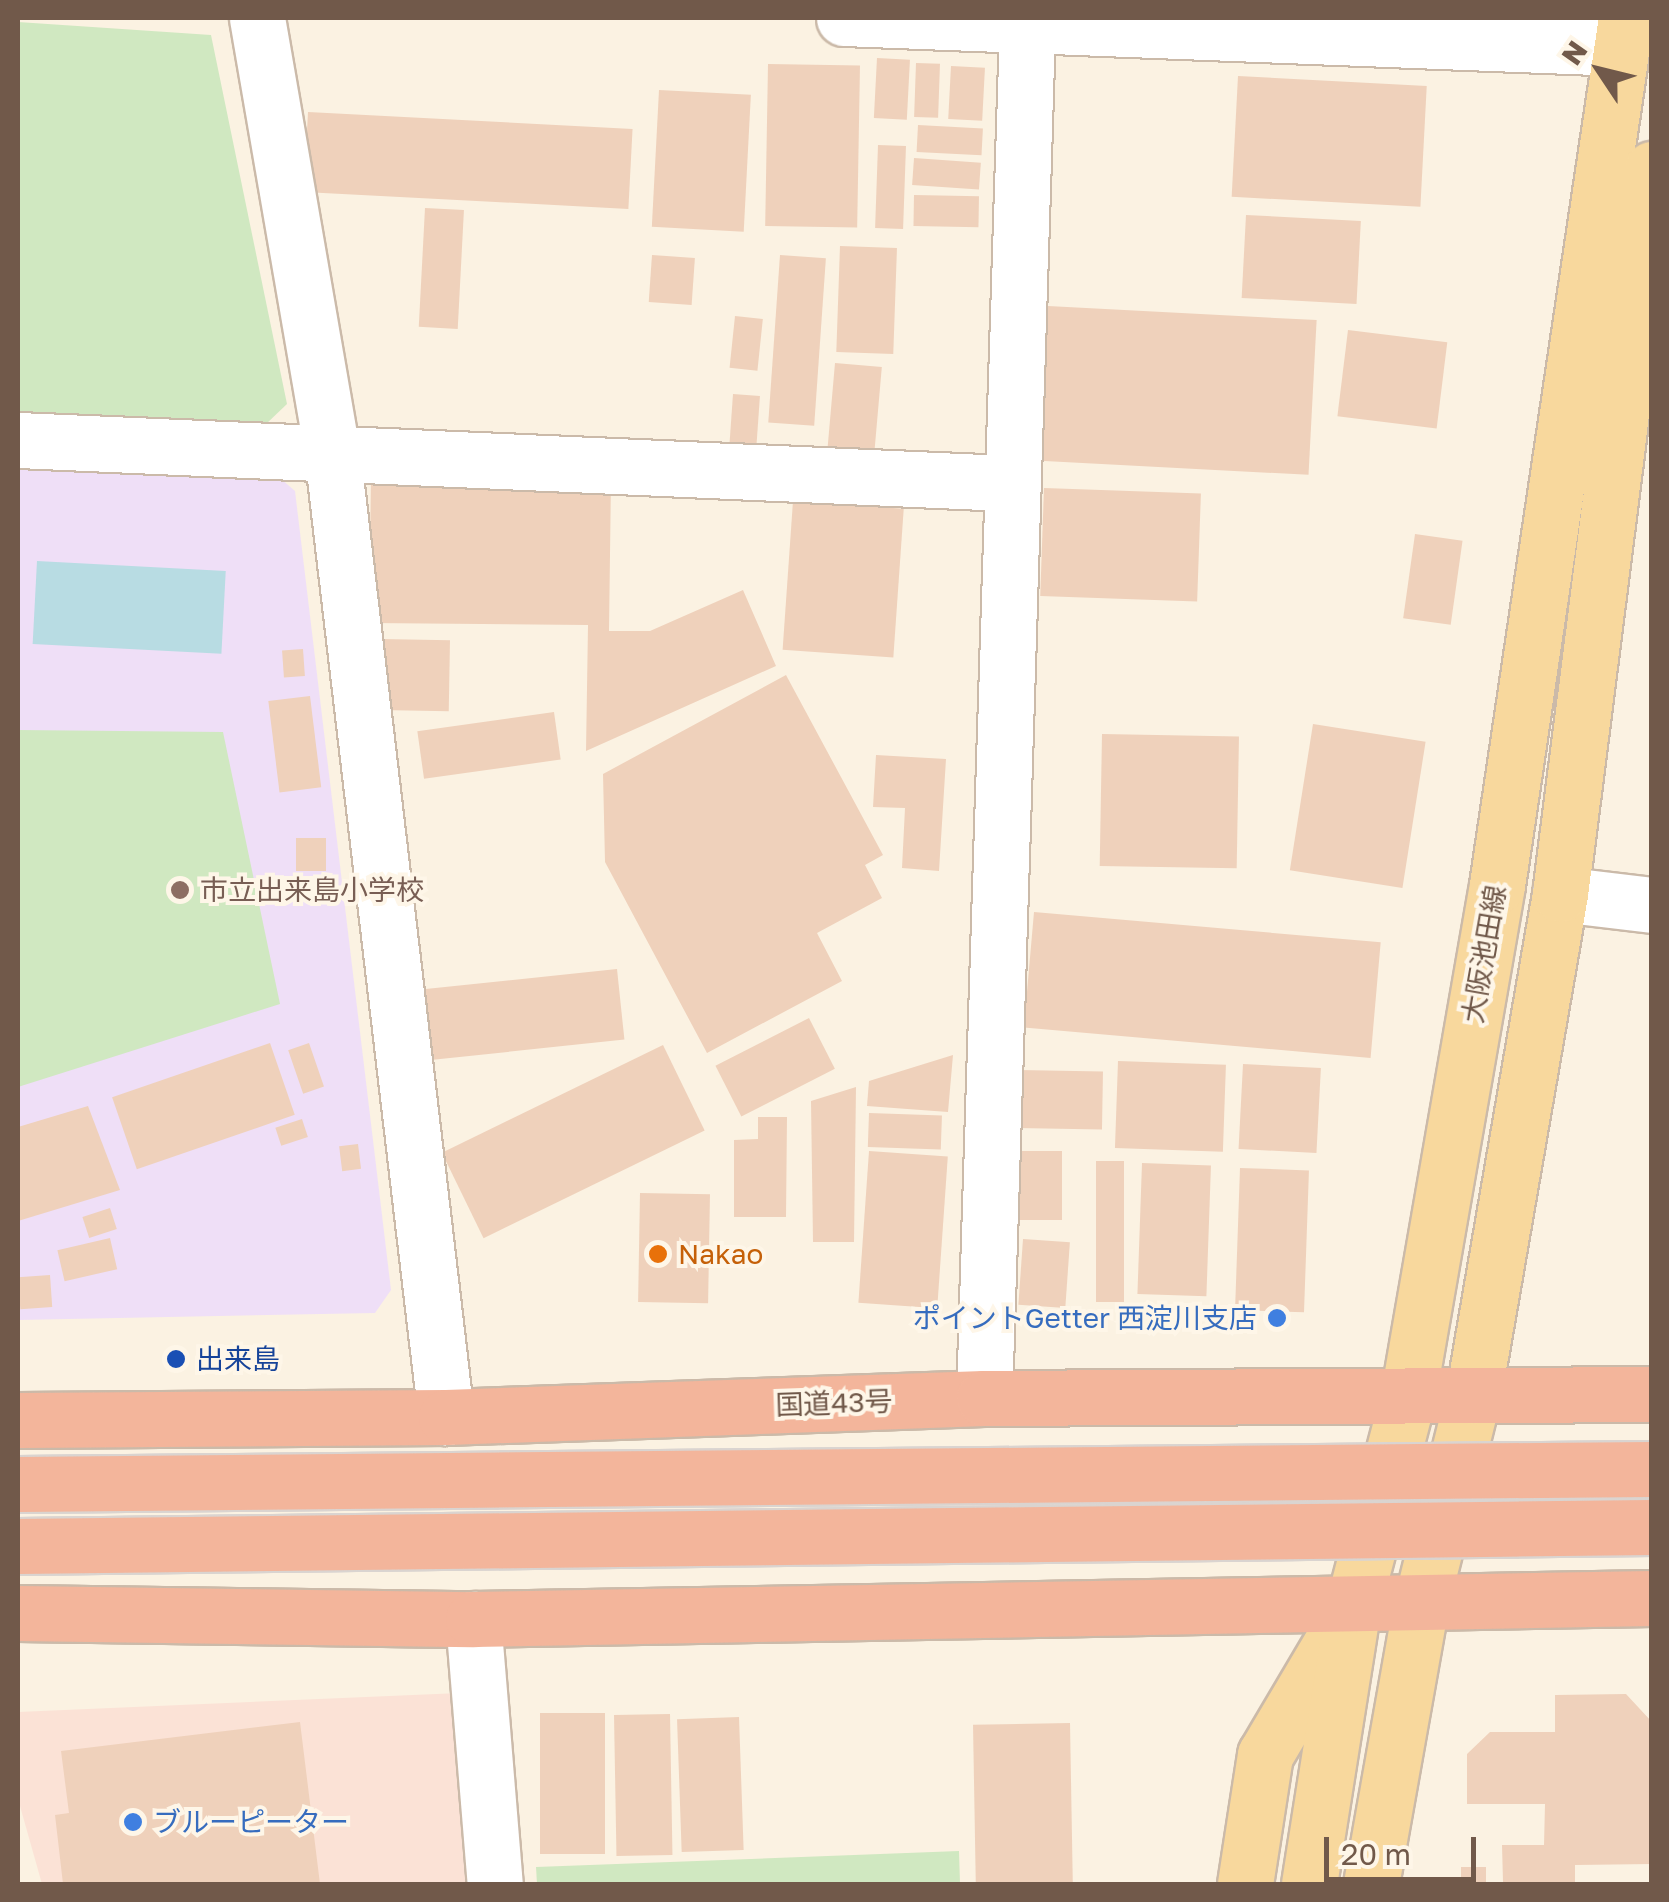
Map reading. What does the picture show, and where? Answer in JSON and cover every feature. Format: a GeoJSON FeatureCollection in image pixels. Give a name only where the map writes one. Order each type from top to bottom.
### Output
{"type":"FeatureCollection","features":[{"type":"Feature","properties":{"kind":"highway","name":"国道43号"},"geometry":{"type":"LineString","coordinates":[[18,1420],[446,1417],[984,1398],[1652,1394]]}},
{"type":"Feature","properties":{"kind":"highway"},"geometry":{"type":"LineString","coordinates":[[18,1484],[1652,1469]]}},
{"type":"Feature","properties":{"kind":"highway"},"geometry":{"type":"LineString","coordinates":[[18,1546],[1652,1527]]}},
{"type":"Feature","properties":{"kind":"highway"},"geometry":{"type":"LineString","coordinates":[[18,1612],[473,1619],[1652,1598]]}},
{"type":"Feature","properties":{"kind":"main road","name":"大阪池田線"},"geometry":{"type":"LineString","coordinates":[[1309,1884],[1353,1606],[1408,1396],[1497,884],[1633,38]]}},
{"type":"Feature","properties":{"kind":"main road"},"geometry":{"type":"LineString","coordinates":[[1371,1884],[1421,1604],[1473,1396],[1560,894],[1652,169]]}},
{"type":"Feature","properties":{"kind":"main road"},"geometry":{"type":"LineString","coordinates":[[1246,1884],[1264,1754],[1353,1606]]}},
{"type":"Feature","properties":{"kind":"main road"},"geometry":{"type":"LineString","coordinates":[[1390,1884],[1396,1742]]}},
{"type":"Feature","properties":{"kind":"street"},"geometry":{"type":"LineString","coordinates":[[257,18],[332,452],[446,1417]]}},
{"type":"Feature","properties":{"kind":"street"},"geometry":{"type":"LineString","coordinates":[[844,18],[1027,26],[1633,38]]}},
{"type":"Feature","properties":{"kind":"street"},"geometry":{"type":"LineString","coordinates":[[984,1398],[1007,483],[1027,26]]}},
{"type":"Feature","properties":{"kind":"street"},"geometry":{"type":"LineString","coordinates":[[18,440],[1007,483]]}},
{"type":"Feature","properties":{"kind":"street"},"geometry":{"type":"LineString","coordinates":[[1560,894],[1652,905]]}},
{"type":"Feature","properties":{"kind":"street"},"geometry":{"type":"LineString","coordinates":[[473,1619],[496,1884]]}},
{"type":"Feature","properties":{"kind":"shaded area","name":"市立出来島小学校"},"geometry":{"type":"Polygon","coordinates":[[[18,462],[273,472],[295,491],[391,1290],[375,1313],[18,1320],[18,462]]]}},
{"type":"Feature","properties":{"kind":"shaded area"},"geometry":{"type":"Polygon","coordinates":[[[460,1693],[481,1884],[42,1884],[18,1799],[18,1712],[460,1693]]]}},
{"type":"Feature","properties":{"kind":"green space"},"geometry":{"type":"Polygon","coordinates":[[[18,22],[211,35],[287,404],[265,425],[18,415],[18,22]]]}},
{"type":"Feature","properties":{"kind":"green space"},"geometry":{"type":"Polygon","coordinates":[[[18,730],[223,732],[280,1004],[18,1087],[18,730]]]}},
{"type":"Feature","properties":{"kind":"green space"},"geometry":{"type":"Polygon","coordinates":[[[959,1851],[960,1884],[537,1884],[536,1867],[959,1851]]]}},
{"type":"Feature","properties":{"kind":"water"},"geometry":{"type":"Polygon","coordinates":[[[37,561],[226,571],[221,654],[33,644],[37,561]]]}},
{"type":"Feature","properties":{"kind":"building"},"geometry":{"type":"Polygon","coordinates":[[[877,58],[910,60],[907,120],[874,118],[877,58]]]}},
{"type":"Feature","properties":{"kind":"building"},"geometry":{"type":"Polygon","coordinates":[[[916,63],[940,64],[938,118],[914,117],[916,63]]]}},
{"type":"Feature","properties":{"kind":"building"},"geometry":{"type":"Polygon","coordinates":[[[768,64],[860,66],[857,228],[765,226],[768,64]]]}},
{"type":"Feature","properties":{"kind":"building"},"geometry":{"type":"Polygon","coordinates":[[[951,66],[985,68],[982,121],[948,119],[951,66]]]}},
{"type":"Feature","properties":{"kind":"building"},"geometry":{"type":"Polygon","coordinates":[[[1238,76],[1427,86],[1420,207],[1232,197],[1238,76]]]}},
{"type":"Feature","properties":{"kind":"building"},"geometry":{"type":"Polygon","coordinates":[[[659,90],[751,95],[744,232],[652,227],[659,90]]]}},
{"type":"Feature","properties":{"kind":"building"},"geometry":{"type":"Polygon","coordinates":[[[308,112],[633,129],[628,209],[304,192],[308,112]]]}},
{"type":"Feature","properties":{"kind":"building"},"geometry":{"type":"Polygon","coordinates":[[[918,125],[983,128],[981,155],[917,152],[918,125]]]}},
{"type":"Feature","properties":{"kind":"building"},"geometry":{"type":"Polygon","coordinates":[[[878,145],[906,146],[903,229],[875,228],[878,145]]]}},
{"type":"Feature","properties":{"kind":"building"},"geometry":{"type":"Polygon","coordinates":[[[914,158],[981,163],[979,190],[912,185],[914,158]]]}},
{"type":"Feature","properties":{"kind":"building"},"geometry":{"type":"Polygon","coordinates":[[[914,195],[979,196],[978,227],[913,226],[914,195]]]}},
{"type":"Feature","properties":{"kind":"building"},"geometry":{"type":"Polygon","coordinates":[[[425,208],[464,210],[458,329],[419,327],[425,208]]]}},
{"type":"Feature","properties":{"kind":"building"},"geometry":{"type":"Polygon","coordinates":[[[1246,215],[1361,221],[1356,304],[1242,298],[1246,215]]]}},
{"type":"Feature","properties":{"kind":"building"},"geometry":{"type":"Polygon","coordinates":[[[840,246],[897,248],[893,354],[836,352],[840,246]]]}},
{"type":"Feature","properties":{"kind":"building"},"geometry":{"type":"Polygon","coordinates":[[[652,255],[695,258],[692,305],[649,302],[652,255]]]}},
{"type":"Feature","properties":{"kind":"building"},"geometry":{"type":"Polygon","coordinates":[[[780,255],[826,258],[814,426],[768,423],[780,255]]]}},
{"type":"Feature","properties":{"kind":"building"},"geometry":{"type":"Polygon","coordinates":[[[1048,306],[1317,320],[1309,475],[1040,461],[1048,306]]]}},
{"type":"Feature","properties":{"kind":"building"},"geometry":{"type":"Polygon","coordinates":[[[735,316],[763,319],[757,371],[730,368],[735,316]]]}},
{"type":"Feature","properties":{"kind":"building"},"geometry":{"type":"Polygon","coordinates":[[[1348,330],[1447,342],[1437,429],[1337,416],[1348,330]]]}},
{"type":"Feature","properties":{"kind":"building"},"geometry":{"type":"Polygon","coordinates":[[[835,363],[882,367],[874,457],[827,453],[835,363]]]}},
{"type":"Feature","properties":{"kind":"building"},"geometry":{"type":"Polygon","coordinates":[[[733,394],[760,396],[756,448],[729,446],[733,394]]]}},
{"type":"Feature","properties":{"kind":"building"},"geometry":{"type":"Polygon","coordinates":[[[371,476],[611,479],[609,631],[650,631],[743,590],[776,666],[586,751],[588,625],[369,623],[371,476]]]}},
{"type":"Feature","properties":{"kind":"building"},"geometry":{"type":"Polygon","coordinates":[[[1044,488],[1201,493],[1197,601],[1040,596],[1044,488]]]}},
{"type":"Feature","properties":{"kind":"building"},"geometry":{"type":"Polygon","coordinates":[[[793,501],[904,509],[893,657],[783,650],[793,501]]]}},
{"type":"Feature","properties":{"kind":"building"},"geometry":{"type":"Polygon","coordinates":[[[1415,534],[1463,541],[1451,625],[1403,618],[1415,534]]]}},
{"type":"Feature","properties":{"kind":"building"},"geometry":{"type":"Polygon","coordinates":[[[381,639],[450,640],[449,711],[380,710],[381,639]]]}},
{"type":"Feature","properties":{"kind":"building"},"geometry":{"type":"Polygon","coordinates":[[[303,649],[305,676],[284,677],[282,650],[303,649]]]}},
{"type":"Feature","properties":{"kind":"building"},"geometry":{"type":"Polygon","coordinates":[[[786,675],[883,855],[865,865],[882,898],[817,933],[842,981],[707,1053],[605,862],[603,774],[786,675]]]}},
{"type":"Feature","properties":{"kind":"building"},"geometry":{"type":"Polygon","coordinates":[[[310,696],[321,787],[280,792],[268,701],[310,696]]]}},
{"type":"Feature","properties":{"kind":"building"},"geometry":{"type":"Polygon","coordinates":[[[554,712],[561,760],[424,779],[417,731],[554,712]]]}},
{"type":"Feature","properties":{"kind":"building"},"geometry":{"type":"Polygon","coordinates":[[[1313,724],[1426,742],[1402,888],[1290,870],[1313,724]]]}},
{"type":"Feature","properties":{"kind":"building"},"geometry":{"type":"Polygon","coordinates":[[[1102,734],[1239,736],[1237,868],[1100,866],[1102,734]]]}},
{"type":"Feature","properties":{"kind":"building"},"geometry":{"type":"Polygon","coordinates":[[[876,755],[946,759],[939,871],[902,868],[905,808],[873,807],[876,755]]]}},
{"type":"Feature","properties":{"kind":"building"},"geometry":{"type":"Polygon","coordinates":[[[296,838],[326,838],[326,871],[296,871],[296,838]]]}},
{"type":"Feature","properties":{"kind":"building"},"geometry":{"type":"Polygon","coordinates":[[[1034,912],[1381,942],[1371,1058],[1024,1028],[1034,912]]]}},
{"type":"Feature","properties":{"kind":"building"},"geometry":{"type":"Polygon","coordinates":[[[617,969],[624,1040],[424,1061],[416,990],[617,969]]]}},
{"type":"Feature","properties":{"kind":"building"},"geometry":{"type":"Polygon","coordinates":[[[809,1018],[835,1069],[741,1116],[715,1066],[809,1018]]]}},
{"type":"Feature","properties":{"kind":"building"},"geometry":{"type":"Polygon","coordinates":[[[270,1043],[295,1115],[137,1169],[112,1097],[270,1043]]]}},
{"type":"Feature","properties":{"kind":"building"},"geometry":{"type":"Polygon","coordinates":[[[309,1043],[324,1086],[303,1094],[288,1050],[309,1043]]]}},
{"type":"Feature","properties":{"kind":"building"},"geometry":{"type":"Polygon","coordinates":[[[663,1045],[705,1130],[484,1238],[442,1153],[663,1045]]]}},
{"type":"Feature","properties":{"kind":"building"},"geometry":{"type":"Polygon","coordinates":[[[953,1055],[948,1112],[867,1106],[869,1081],[953,1055]]]}},
{"type":"Feature","properties":{"kind":"building"},"geometry":{"type":"Polygon","coordinates":[[[1118,1061],[1226,1065],[1223,1152],[1115,1148],[1118,1061]]]}},
{"type":"Feature","properties":{"kind":"building"},"geometry":{"type":"Polygon","coordinates":[[[1243,1064],[1321,1068],[1316,1153],[1239,1149],[1243,1064]]]}},
{"type":"Feature","properties":{"kind":"building"},"geometry":{"type":"Polygon","coordinates":[[[1018,1070],[1103,1071],[1102,1129],[1017,1128],[1018,1070]]]}},
{"type":"Feature","properties":{"kind":"building"},"geometry":{"type":"Polygon","coordinates":[[[856,1087],[854,1242],[813,1242],[811,1101],[856,1087]]]}},
{"type":"Feature","properties":{"kind":"building"},"geometry":{"type":"Polygon","coordinates":[[[88,1106],[120,1190],[18,1221],[18,1127],[88,1106]]]}},
{"type":"Feature","properties":{"kind":"building"},"geometry":{"type":"Polygon","coordinates":[[[869,1113],[942,1116],[941,1150],[868,1147],[869,1113]]]}},
{"type":"Feature","properties":{"kind":"building"},"geometry":{"type":"Polygon","coordinates":[[[758,1117],[787,1117],[786,1217],[734,1217],[734,1140],[758,1139],[758,1117]]]}},
{"type":"Feature","properties":{"kind":"building"},"geometry":{"type":"Polygon","coordinates":[[[302,1119],[308,1137],[281,1146],[275,1128],[302,1119]]]}},
{"type":"Feature","properties":{"kind":"building"},"geometry":{"type":"Polygon","coordinates":[[[358,1144],[361,1169],[342,1171],[339,1146],[358,1144]]]}},
{"type":"Feature","properties":{"kind":"building"},"geometry":{"type":"Polygon","coordinates":[[[869,1151],[948,1157],[937,1308],[858,1303],[869,1151]]]}},
{"type":"Feature","properties":{"kind":"building"},"geometry":{"type":"Polygon","coordinates":[[[1017,1151],[1062,1151],[1062,1220],[1017,1220],[1017,1151]]]}},
{"type":"Feature","properties":{"kind":"building"},"geometry":{"type":"Polygon","coordinates":[[[1096,1161],[1124,1161],[1124,1302],[1096,1302],[1096,1161]]]}},
{"type":"Feature","properties":{"kind":"building"},"geometry":{"type":"Polygon","coordinates":[[[1142,1163],[1211,1165],[1206,1296],[1137,1294],[1142,1163]]]}},
{"type":"Feature","properties":{"kind":"building"},"geometry":{"type":"Polygon","coordinates":[[[1240,1168],[1309,1170],[1304,1312],[1235,1310],[1240,1168]]]}},
{"type":"Feature","properties":{"kind":"building"},"geometry":{"type":"Polygon","coordinates":[[[640,1193],[710,1194],[708,1303],[638,1302],[640,1193]]]}},
{"type":"Feature","properties":{"kind":"building"},"geometry":{"type":"Polygon","coordinates":[[[110,1208],[117,1229],[89,1238],[82,1217],[110,1208]]]}},
{"type":"Feature","properties":{"kind":"building"},"geometry":{"type":"Polygon","coordinates":[[[110,1238],[117,1269],[65,1281],[57,1250],[110,1238]]]}},
{"type":"Feature","properties":{"kind":"building"},"geometry":{"type":"Polygon","coordinates":[[[1023,1239],[1070,1242],[1065,1308],[1018,1305],[1023,1239]]]}},
{"type":"Feature","properties":{"kind":"building"},"geometry":{"type":"Polygon","coordinates":[[[50,1275],[52,1307],[20,1309],[18,1277],[50,1275]]]}},
{"type":"Feature","properties":{"kind":"building"},"geometry":{"type":"Polygon","coordinates":[[[1626,1694],[1652,1722],[1652,1864],[1575,1865],[1575,1882],[1503,1882],[1502,1845],[1544,1845],[1545,1804],[1467,1804],[1467,1754],[1490,1732],[1555,1732],[1555,1695],[1626,1694]]]}},
{"type":"Feature","properties":{"kind":"building"},"geometry":{"type":"Polygon","coordinates":[[[540,1713],[605,1713],[605,1854],[540,1854],[540,1713]]]}},
{"type":"Feature","properties":{"kind":"building"},"geometry":{"type":"Polygon","coordinates":[[[670,1714],[672,1855],[616,1856],[614,1715],[670,1714]]]}},
{"type":"Feature","properties":{"kind":"building"},"geometry":{"type":"Polygon","coordinates":[[[739,1717],[744,1850],[682,1852],[677,1719],[739,1717]]]}},
{"type":"Feature","properties":{"kind":"building"},"geometry":{"type":"Polygon","coordinates":[[[300,1722],[320,1884],[63,1884],[55,1815],[69,1813],[61,1751],[300,1722]]]}},
{"type":"Feature","properties":{"kind":"building"},"geometry":{"type":"Polygon","coordinates":[[[1070,1723],[1073,1884],[976,1884],[973,1725],[1070,1723]]]}},
{"type":"Feature","properties":{"kind":"building"},"geometry":{"type":"Polygon","coordinates":[[[1461,1867],[1486,1867],[1486,1884],[1461,1884],[1461,1867]]]}},
{"type":"Feature","properties":{"kind":"place","name":"市立出来島小学校"},"geometry":{"type":"Point","coordinates":[180,890]}},
{"type":"Feature","properties":{"kind":"place","name":"Nakao"},"geometry":{"type":"Point","coordinates":[658,1254]}},
{"type":"Feature","properties":{"kind":"place","name":"ポイントGetter 西淀川支店"},"geometry":{"type":"Point","coordinates":[1277,1318]}},
{"type":"Feature","properties":{"kind":"place","name":"出来島"},"geometry":{"type":"Point","coordinates":[176,1359]}},
{"type":"Feature","properties":{"kind":"place","name":"ブルーピーター"},"geometry":{"type":"Point","coordinates":[133,1822]}}]}
